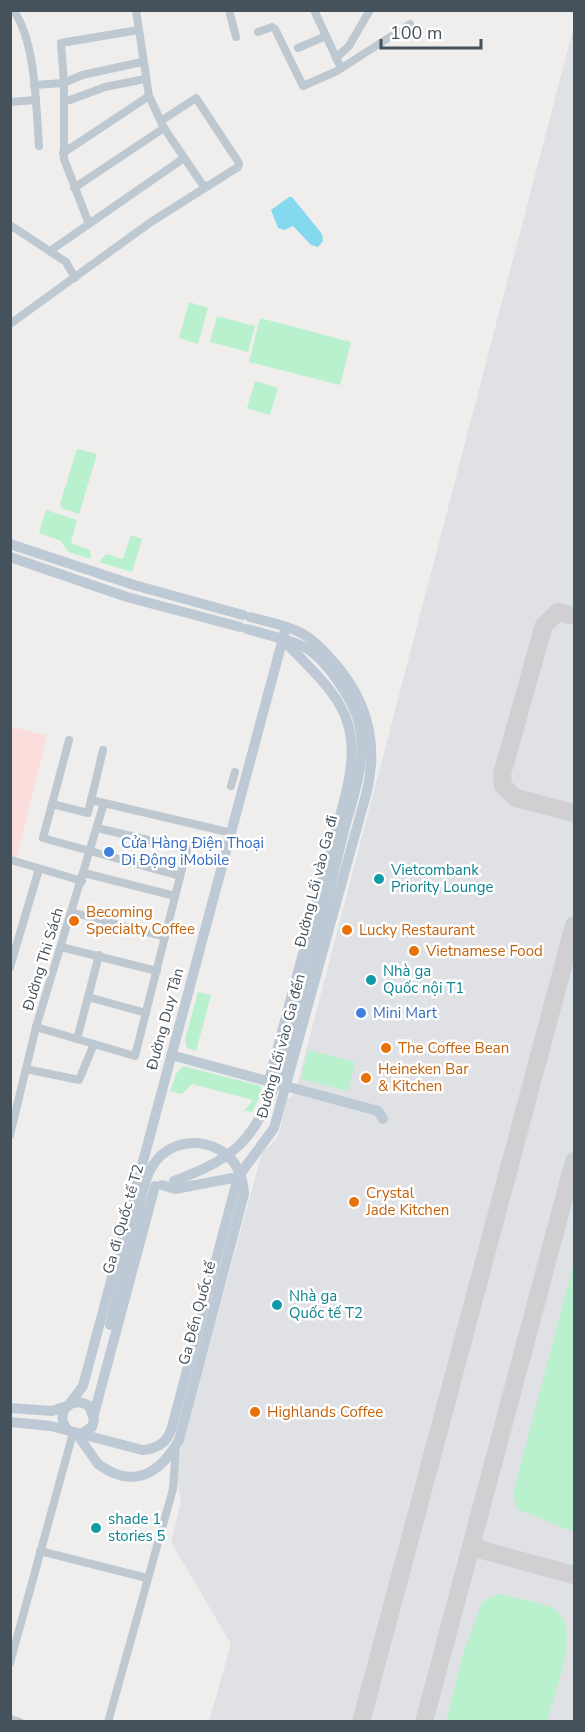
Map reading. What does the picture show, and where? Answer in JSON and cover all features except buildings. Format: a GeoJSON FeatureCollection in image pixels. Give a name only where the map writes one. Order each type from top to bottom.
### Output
{"type":"FeatureCollection","features":[{"type":"Feature","properties":{"kind":"street"},"geometry":{"type":"LineString","coordinates":[[13,10],[24,28],[34,84],[39,146]]}},
{"type":"Feature","properties":{"kind":"street"},"geometry":{"type":"LineString","coordinates":[[136,10],[142,62],[149,96],[163,125],[184,158],[207,186]]}},
{"type":"Feature","properties":{"kind":"street"},"geometry":{"type":"LineString","coordinates":[[229,10],[236,37]]}},
{"type":"Feature","properties":{"kind":"street"},"geometry":{"type":"LineString","coordinates":[[314,10],[342,68]]}},
{"type":"Feature","properties":{"kind":"street"},"geometry":{"type":"LineString","coordinates":[[336,58],[349,46],[370,10]]}},
{"type":"Feature","properties":{"kind":"street"},"geometry":{"type":"LineString","coordinates":[[258,32],[274,28],[303,86],[342,68],[410,24]]}},
{"type":"Feature","properties":{"kind":"street"},"geometry":{"type":"LineString","coordinates":[[89,224],[63,153],[62,40],[138,30]]}},
{"type":"Feature","properties":{"kind":"street"},"geometry":{"type":"LineString","coordinates":[[298,48],[326,36]]}},
{"type":"Feature","properties":{"kind":"street"},"geometry":{"type":"LineString","coordinates":[[34,84],[64,83],[82,75],[142,62]]}},
{"type":"Feature","properties":{"kind":"street"},"geometry":{"type":"LineString","coordinates":[[70,100],[129,80],[145,79]]}},
{"type":"Feature","properties":{"kind":"street"},"geometry":{"type":"LineString","coordinates":[[63,153],[149,96]]}},
{"type":"Feature","properties":{"kind":"street"},"geometry":{"type":"LineString","coordinates":[[11,324],[151,222],[238,167],[239,163],[196,98],[163,125],[75,188]]}},
{"type":"Feature","properties":{"kind":"street"},"geometry":{"type":"LineString","coordinates":[[10,102],[36,100]]}},
{"type":"Feature","properties":{"kind":"street"},"geometry":{"type":"LineString","coordinates":[[50,251],[184,158]]}},
{"type":"Feature","properties":{"kind":"street"},"geometry":{"type":"LineString","coordinates":[[11,226],[66,262],[75,278]]}},
{"type":"Feature","properties":{"kind":"street"},"geometry":{"type":"LineString","coordinates":[[10,544],[191,601],[286,627]]}},
{"type":"Feature","properties":{"kind":"street"},"geometry":{"type":"LineString","coordinates":[[10,557],[127,597],[282,639],[316,672],[338,700],[348,723],[353,756],[344,801],[270,1080]]}},
{"type":"Feature","properties":{"kind":"street"},"geometry":{"type":"LineString","coordinates":[[188,613],[191,601]]}},
{"type":"Feature","properties":{"kind":"street","name":"Đường Duy Tân"},"geometry":{"type":"LineString","coordinates":[[73,1404],[83,1386],[286,627]]}},
{"type":"Feature","properties":{"kind":"street","name":"Đường Lối vào Ga đến"},"geometry":{"type":"LineString","coordinates":[[10,1422],[75,1433],[150,1450],[165,1442],[177,1422],[238,1177],[274,1128],[367,790],[373,751],[366,714],[348,678],[312,639],[286,627]]}},
{"type":"Feature","properties":{"kind":"street","name":"Đường Lối vào Ga đi"},"geometry":{"type":"LineString","coordinates":[[159,1186],[218,1163],[240,1144],[260,1120],[279,1074],[337,863],[361,762],[358,721],[340,684],[309,650],[282,639]]}},
{"type":"Feature","properties":{"kind":"street"},"geometry":{"type":"LineString","coordinates":[[69,740],[43,838],[90,853],[180,876]]}},
{"type":"Feature","properties":{"kind":"street"},"geometry":{"type":"LineString","coordinates":[[52,804],[88,813],[103,750]]}},
{"type":"Feature","properties":{"kind":"street"},"geometry":{"type":"LineString","coordinates":[[231,786],[235,772]]}},
{"type":"Feature","properties":{"kind":"street"},"geometry":{"type":"LineString","coordinates":[[91,800],[232,833]]}},
{"type":"Feature","properties":{"kind":"street","name":"Đường Thi Sách"},"geometry":{"type":"LineString","coordinates":[[10,1135],[36,1027],[104,803]]}},
{"type":"Feature","properties":{"kind":"street"},"geometry":{"type":"LineString","coordinates":[[36,1027],[135,1056],[187,849],[97,828]]}},
{"type":"Feature","properties":{"kind":"street"},"geometry":{"type":"LineString","coordinates":[[11,860],[39,869],[175,896]]}},
{"type":"Feature","properties":{"kind":"street"},"geometry":{"type":"LineString","coordinates":[[10,967],[39,869]]}},
{"type":"Feature","properties":{"kind":"street"},"geometry":{"type":"LineString","coordinates":[[71,912],[165,937]]}},
{"type":"Feature","properties":{"kind":"street"},"geometry":{"type":"LineString","coordinates":[[61,947],[157,971]]}},
{"type":"Feature","properties":{"kind":"street"},"geometry":{"type":"LineString","coordinates":[[76,1039],[99,956]]}},
{"type":"Feature","properties":{"kind":"street"},"geometry":{"type":"LineString","coordinates":[[88,997],[146,1013]]}},
{"type":"Feature","properties":{"kind":"street"},"geometry":{"type":"LineString","coordinates":[[26,1069],[79,1080],[94,1044]]}},
{"type":"Feature","properties":{"kind":"street"},"geometry":{"type":"LineString","coordinates":[[171,1055],[270,1080],[378,1112],[383,1119]]}},
{"type":"Feature","properties":{"kind":"street","name":"Ga đi Quốc tế T2"},"geometry":{"type":"LineString","coordinates":[[73,1404],[85,1400],[92,1389],[144,1188],[154,1163],[178,1145],[192,1142],[216,1148],[226,1154],[238,1168],[244,1194]]}},
{"type":"Feature","properties":{"kind":"street"},"geometry":{"type":"LineString","coordinates":[[137,1181],[175,1189],[238,1177]]}},
{"type":"Feature","properties":{"kind":"street"},"geometry":{"type":"LineString","coordinates":[[75,1433],[92,1427],[159,1186]]}},
{"type":"Feature","properties":{"kind":"street","name":"Ga Đến Quốc tế"},"geometry":{"type":"LineString","coordinates":[[75,1433],[98,1464],[120,1476],[143,1475],[166,1461],[179,1440],[244,1194]]}},
{"type":"Feature","properties":{"kind":"street"},"geometry":{"type":"LineString","coordinates":[[10,1408],[52,1411],[73,1404],[89,1406],[94,1414]]}},
{"type":"Feature","properties":{"kind":"street"},"geometry":{"type":"LineString","coordinates":[[73,1404],[62,1416],[75,1433]]}},
{"type":"Feature","properties":{"kind":"street"},"geometry":{"type":"LineString","coordinates":[[108,1722],[173,1490],[177,1422]]}},
{"type":"Feature","properties":{"kind":"street"},"geometry":{"type":"LineString","coordinates":[[10,1663],[75,1433]]}},
{"type":"Feature","properties":{"kind":"street"},"geometry":{"type":"LineString","coordinates":[[40,1551],[147,1578]]}},
{"type":"Feature","properties":{"kind":"street"},"geometry":{"type":"LineString","coordinates":[[10,1719],[20,1722]]}},
{"type":"Feature","properties":{"kind":"shaded area"},"geometry":{"type":"Polygon","coordinates":[[[574,26],[574,1721],[209,1721],[231,1644],[171,1542],[181,1501],[176,1478],[181,1449],[262,1153],[278,1137],[287,1100],[295,1093],[574,26]]]}},
{"type":"Feature","properties":{"kind":"shaded area"},"geometry":{"type":"Polygon","coordinates":[[[11,726],[47,736],[15,865],[11,865],[11,726]]]}},
{"type":"Feature","properties":{"kind":"green space"},"geometry":{"type":"Polygon","coordinates":[[[189,302],[208,308],[198,344],[179,338],[189,302]]]}},
{"type":"Feature","properties":{"kind":"green space"},"geometry":{"type":"Polygon","coordinates":[[[217,316],[255,326],[248,352],[210,342],[217,316]]]}},
{"type":"Feature","properties":{"kind":"green space"},"geometry":{"type":"Polygon","coordinates":[[[260,318],[351,342],[340,385],[249,362],[260,318]]]}},
{"type":"Feature","properties":{"kind":"green space"},"geometry":{"type":"Polygon","coordinates":[[[255,381],[278,388],[270,415],[247,408],[255,381]]]}},
{"type":"Feature","properties":{"kind":"green space"},"geometry":{"type":"Polygon","coordinates":[[[77,449],[97,454],[79,514],[62,508],[60,504],[77,449]]]}},
{"type":"Feature","properties":{"kind":"green space"},"geometry":{"type":"Polygon","coordinates":[[[46,510],[77,520],[71,543],[90,550],[91,559],[68,552],[61,541],[39,533],[46,510]]]}},
{"type":"Feature","properties":{"kind":"green space"},"geometry":{"type":"Polygon","coordinates":[[[131,535],[142,539],[132,572],[99,562],[106,554],[123,559],[131,535]]]}},
{"type":"Feature","properties":{"kind":"green space"},"geometry":{"type":"Polygon","coordinates":[[[198,992],[211,995],[196,1051],[187,1048],[185,1040],[198,992]]]}},
{"type":"Feature","properties":{"kind":"green space"},"geometry":{"type":"Polygon","coordinates":[[[308,1050],[355,1062],[348,1091],[301,1079],[308,1050]]]}},
{"type":"Feature","properties":{"kind":"green space"},"geometry":{"type":"Polygon","coordinates":[[[183,1066],[261,1086],[261,1094],[252,1112],[244,1111],[253,1100],[192,1084],[182,1094],[170,1091],[176,1074],[183,1066]]]}},
{"type":"Feature","properties":{"kind":"green space"},"geometry":{"type":"Polygon","coordinates":[[[574,1262],[574,1532],[517,1509],[513,1494],[574,1262]]]}},
{"type":"Feature","properties":{"kind":"green space"},"geometry":{"type":"Polygon","coordinates":[[[499,1594],[553,1608],[564,1621],[567,1633],[564,1664],[547,1721],[446,1721],[462,1657],[482,1602],[499,1594]]]}},
{"type":"Feature","properties":{"kind":"water"},"geometry":{"type":"Polygon","coordinates":[[[292,197],[322,234],[323,241],[318,247],[311,245],[293,226],[284,230],[278,228],[271,210],[292,197]]]}},
{"type":"Feature","properties":{"kind":"taxiway"},"geometry":{"type":"LineString","coordinates":[[574,616],[558,612],[544,625],[502,774],[503,786],[516,798],[574,813]]}},
{"type":"Feature","properties":{"kind":"taxiway"},"geometry":{"type":"LineString","coordinates":[[361,1722],[574,925]]}},
{"type":"Feature","properties":{"kind":"taxiway"},"geometry":{"type":"LineString","coordinates":[[424,1722],[574,1161]]}},
{"type":"Feature","properties":{"kind":"taxiway"},"geometry":{"type":"LineString","coordinates":[[471,1547],[574,1575]]}},
{"type":"Feature","properties":{"kind":"place","name":"Cửa Hàng Điện Thoại Di Động iMobile"},"geometry":{"type":"Point","coordinates":[109,852]}},
{"type":"Feature","properties":{"kind":"place","name":"Vietcombank Priority Lounge"},"geometry":{"type":"Point","coordinates":[379,879]}},
{"type":"Feature","properties":{"kind":"place","name":"Becoming Specialty Coffee"},"geometry":{"type":"Point","coordinates":[74,921]}},
{"type":"Feature","properties":{"kind":"place","name":"Lucky Restaurant"},"geometry":{"type":"Point","coordinates":[347,930]}},
{"type":"Feature","properties":{"kind":"place","name":"Vietnamese Food"},"geometry":{"type":"Point","coordinates":[414,951]}},
{"type":"Feature","properties":{"kind":"place","name":"Nhà ga Quốc nội T1"},"geometry":{"type":"Point","coordinates":[371,980]}},
{"type":"Feature","properties":{"kind":"place","name":"Mini Mart"},"geometry":{"type":"Point","coordinates":[361,1013]}},
{"type":"Feature","properties":{"kind":"place","name":"The Coffee Bean"},"geometry":{"type":"Point","coordinates":[386,1048]}},
{"type":"Feature","properties":{"kind":"place","name":"Heineken Bar & Kitchen"},"geometry":{"type":"Point","coordinates":[366,1078]}},
{"type":"Feature","properties":{"kind":"place","name":"Crystal Jade Kitchen"},"geometry":{"type":"Point","coordinates":[354,1202]}},
{"type":"Feature","properties":{"kind":"place","name":"Nhà ga Quốc tế T2"},"geometry":{"type":"Point","coordinates":[277,1305]}},
{"type":"Feature","properties":{"kind":"place","name":"Highlands Coffee"},"geometry":{"type":"Point","coordinates":[255,1412]}},
{"type":"Feature","properties":{"kind":"place","name":"shade 1 stories 5"},"geometry":{"type":"Point","coordinates":[96,1528]}}]}
